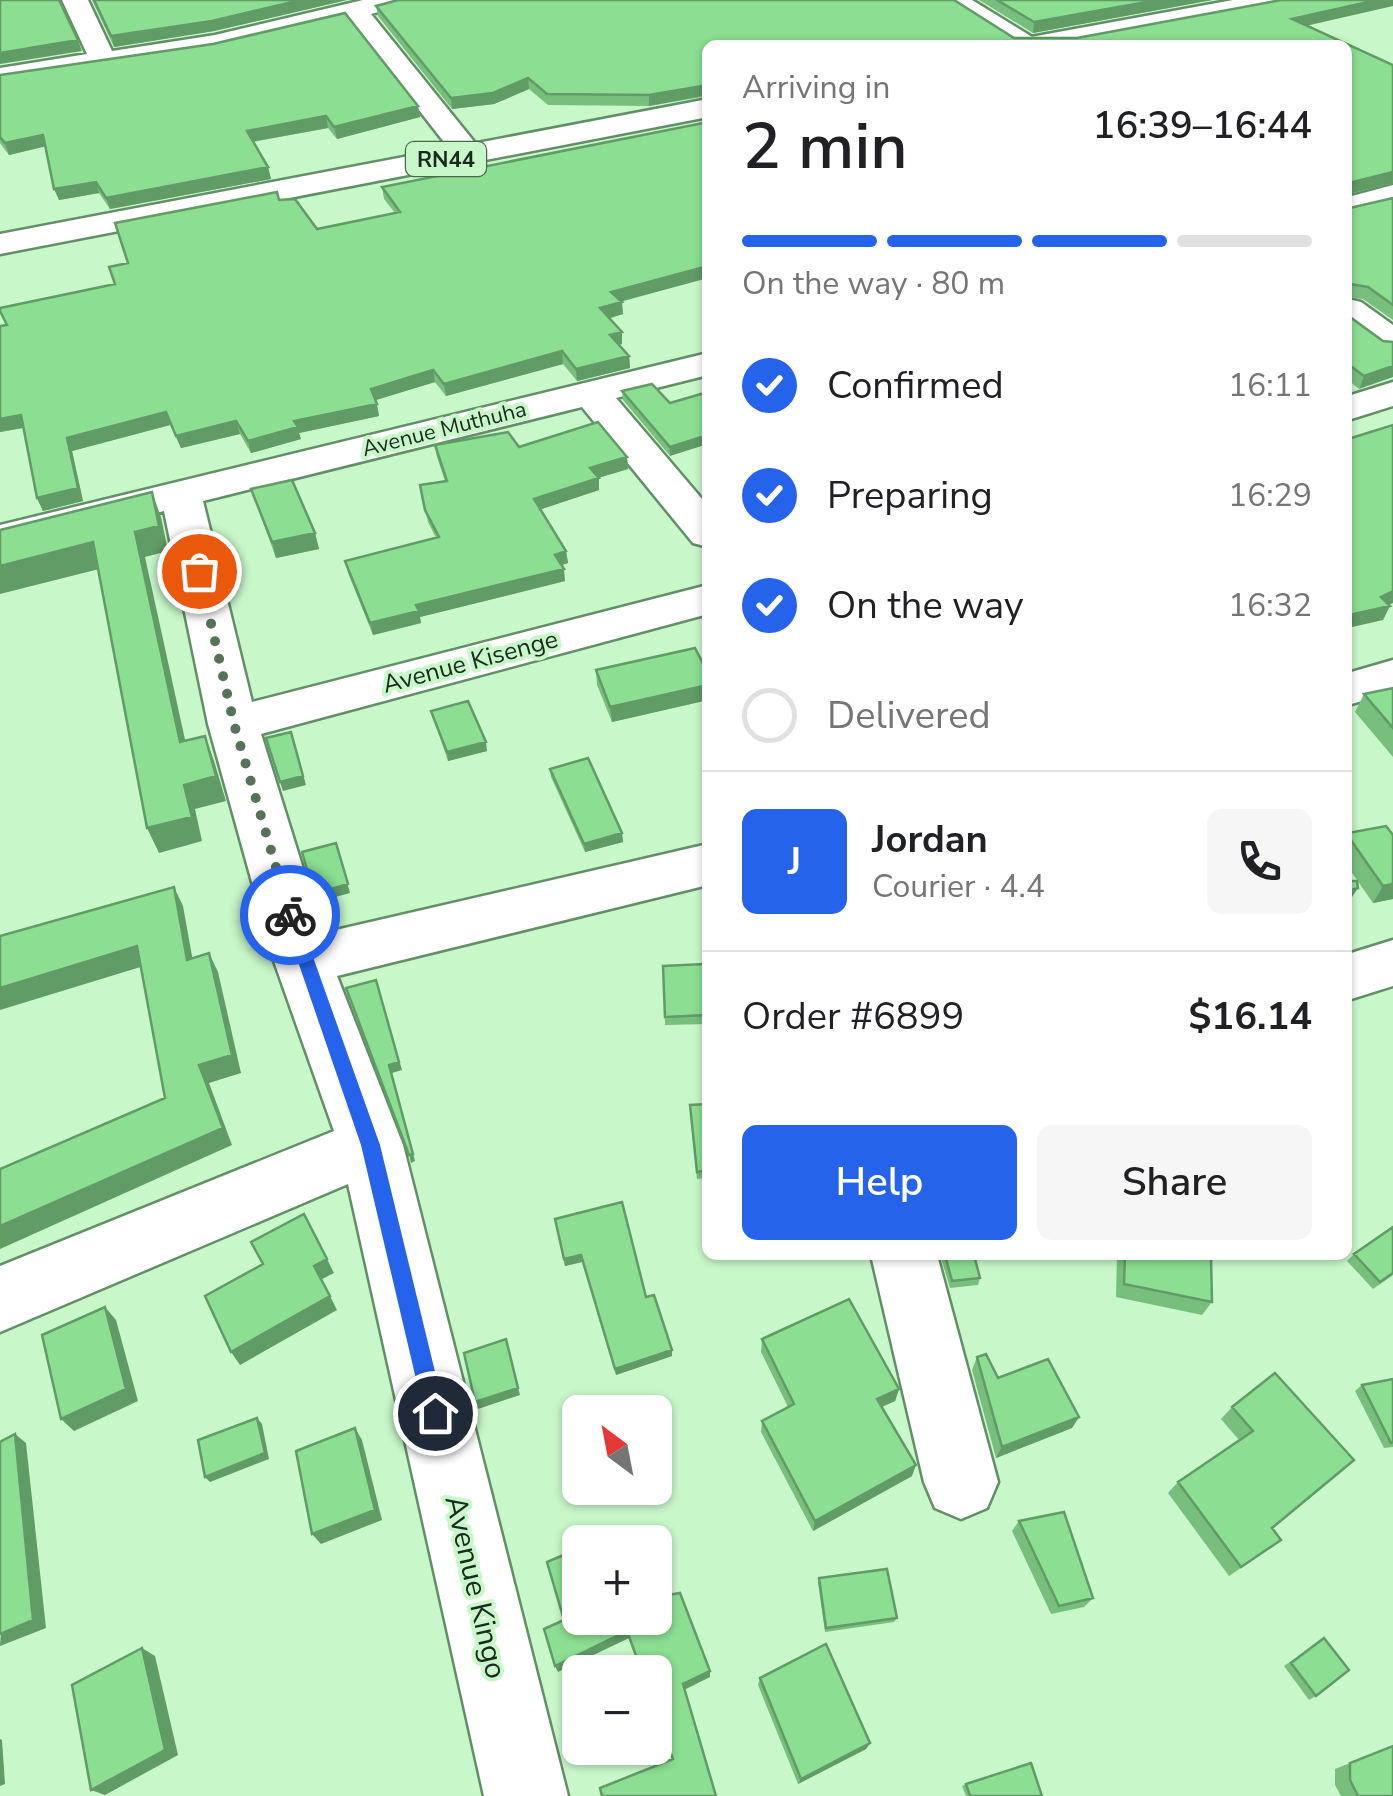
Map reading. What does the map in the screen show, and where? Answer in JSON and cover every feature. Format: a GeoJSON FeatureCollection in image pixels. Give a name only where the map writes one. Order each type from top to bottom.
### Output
{"type":"FeatureCollection","features":[{"type":"Feature","properties":{"kind":"street"},"geometry":{"type":"LineString","coordinates":[[75,0],[103,60]]}},
{"type":"Feature","properties":{"kind":"street"},"geometry":{"type":"LineString","coordinates":[[0,76],[215,42],[396,0]]}},
{"type":"Feature","properties":{"kind":"street"},"geometry":{"type":"LineString","coordinates":[[954,0],[1022,40]]}},
{"type":"Feature","properties":{"kind":"street"},"geometry":{"type":"LineString","coordinates":[[1058,40],[1274,0]]}},
{"type":"Feature","properties":{"kind":"street"},"geometry":{"type":"LineString","coordinates":[[355,11],[469,154]]}},
{"type":"Feature","properties":{"kind":"street","name":"RN44"},"geometry":{"type":"LineString","coordinates":[[0,244],[702,109]]}},
{"type":"Feature","properties":{"kind":"street"},"geometry":{"type":"LineString","coordinates":[[1352,207],[1393,196]]}},
{"type":"Feature","properties":{"kind":"street"},"geometry":{"type":"LineString","coordinates":[[1352,313],[1393,342]]}},
{"type":"Feature","properties":{"kind":"street","name":"Avenue Muthuha"},"geometry":{"type":"LineString","coordinates":[[0,538],[702,365]]}},
{"type":"Feature","properties":{"kind":"street"},"geometry":{"type":"LineString","coordinates":[[590,392],[702,527]]}},
{"type":"Feature","properties":{"kind":"street"},"geometry":{"type":"LineString","coordinates":[[1352,407],[1393,394]]}},
{"type":"Feature","properties":{"kind":"street","name":"Avenue Kingo"},"geometry":{"type":"LineString","coordinates":[[182,494],[234,724],[303,960],[371,1145],[526,1796]]}},
{"type":"Feature","properties":{"kind":"street","name":"Avenue Kisenge"},"geometry":{"type":"LineString","coordinates":[[234,724],[702,601]]}},
{"type":"Feature","properties":{"kind":"street"},"geometry":{"type":"LineString","coordinates":[[1352,688],[1393,676]]}},
{"type":"Feature","properties":{"kind":"street"},"geometry":{"type":"LineString","coordinates":[[303,960],[702,865]]}},
{"type":"Feature","properties":{"kind":"street"},"geometry":{"type":"LineString","coordinates":[[1352,975],[1393,963]]}},
{"type":"Feature","properties":{"kind":"street"},"geometry":{"type":"LineString","coordinates":[[0,1298],[371,1145]]}},
{"type":"Feature","properties":{"kind":"street"},"geometry":{"type":"LineString","coordinates":[[905,1260],[961,1482]]}},
{"type":"Feature","properties":{"kind":"building"},"geometry":{"type":"Polygon","coordinates":[[[0,0],[59,0],[78,40],[0,53],[0,0]]]}},
{"type":"Feature","properties":{"kind":"building"},"geometry":{"type":"Polygon","coordinates":[[[94,0],[301,0],[212,21],[111,36],[94,0]]]}},
{"type":"Feature","properties":{"kind":"building"},"geometry":{"type":"Polygon","coordinates":[[[398,0],[954,0],[1014,38],[1077,38],[1281,0],[1377,0],[1292,19],[1338,40],[702,40],[702,86],[649,95],[547,94],[528,78],[493,93],[451,98],[376,6],[398,0]]]}},
{"type":"Feature","properties":{"kind":"building"},"geometry":{"type":"Polygon","coordinates":[[[997,0],[1158,0],[1034,22],[997,0]]]}},
{"type":"Feature","properties":{"kind":"building"},"geometry":{"type":"Polygon","coordinates":[[[345,13],[418,106],[334,127],[326,116],[247,131],[268,167],[106,198],[96,182],[54,189],[43,135],[5,143],[0,137],[0,75],[213,44],[345,13]]]}},
{"type":"Feature","properties":{"kind":"building"},"geometry":{"type":"Polygon","coordinates":[[[1352,46],[1393,65],[1393,172],[1352,182],[1352,46]]]}},
{"type":"Feature","properties":{"kind":"building"},"geometry":{"type":"Polygon","coordinates":[[[702,123],[702,268],[611,292],[622,302],[600,308],[622,332],[610,335],[629,356],[576,369],[562,351],[444,384],[433,370],[371,389],[377,404],[294,421],[298,427],[248,441],[236,421],[176,436],[166,412],[67,438],[78,488],[37,498],[21,415],[0,419],[0,326],[7,325],[0,308],[115,284],[109,267],[128,263],[115,223],[277,192],[279,200],[295,199],[317,229],[400,212],[382,187],[702,123]]]}},
{"type":"Feature","properties":{"kind":"building"},"geometry":{"type":"Polygon","coordinates":[[[1393,198],[1393,305],[1368,287],[1352,284],[1352,208],[1393,198]]]}},
{"type":"Feature","properties":{"kind":"building"},"geometry":{"type":"Polygon","coordinates":[[[1352,318],[1383,341],[1393,342],[1393,366],[1364,376],[1352,367],[1352,318]]]}},
{"type":"Feature","properties":{"kind":"building"},"geometry":{"type":"Polygon","coordinates":[[[652,384],[670,403],[702,394],[702,437],[670,447],[622,391],[652,384]]]}},
{"type":"Feature","properties":{"kind":"building"},"geometry":{"type":"Polygon","coordinates":[[[598,422],[627,457],[590,468],[599,478],[534,499],[566,551],[555,555],[564,569],[416,605],[419,611],[370,623],[345,561],[439,537],[425,510],[420,485],[447,481],[435,445],[508,432],[519,447],[598,422]]]}},
{"type":"Feature","properties":{"kind":"building"},"geometry":{"type":"Polygon","coordinates":[[[1393,425],[1393,591],[1381,597],[1390,606],[1352,614],[1352,438],[1393,425]]]}},
{"type":"Feature","properties":{"kind":"building"},"geometry":{"type":"Polygon","coordinates":[[[292,480],[315,533],[272,542],[251,489],[292,480]]]}},
{"type":"Feature","properties":{"kind":"building"},"geometry":{"type":"Polygon","coordinates":[[[152,492],[159,526],[135,532],[180,742],[205,736],[216,776],[184,785],[192,817],[147,828],[93,542],[0,566],[0,530],[152,492]]]}},
{"type":"Feature","properties":{"kind":"building"},"geometry":{"type":"Polygon","coordinates":[[[695,648],[702,661],[702,686],[610,707],[596,670],[695,648]]]}},
{"type":"Feature","properties":{"kind":"building"},"geometry":{"type":"Polygon","coordinates":[[[1393,688],[1393,728],[1364,694],[1393,688]]]}},
{"type":"Feature","properties":{"kind":"building"},"geometry":{"type":"Polygon","coordinates":[[[468,701],[486,742],[447,752],[431,711],[468,701]]]}},
{"type":"Feature","properties":{"kind":"building"},"geometry":{"type":"Polygon","coordinates":[[[291,732],[303,776],[280,782],[266,738],[291,732]]]}},
{"type":"Feature","properties":{"kind":"building"},"geometry":{"type":"Polygon","coordinates":[[[588,758],[622,833],[584,844],[550,769],[588,758]]]}},
{"type":"Feature","properties":{"kind":"building"},"geometry":{"type":"Polygon","coordinates":[[[1386,826],[1393,835],[1393,884],[1383,886],[1352,842],[1352,832],[1386,826]]]}},
{"type":"Feature","properties":{"kind":"building"},"geometry":{"type":"Polygon","coordinates":[[[336,843],[348,884],[314,894],[302,852],[336,843]]]}},
{"type":"Feature","properties":{"kind":"building"},"geometry":{"type":"Polygon","coordinates":[[[174,887],[187,960],[209,953],[232,1055],[199,1065],[223,1128],[0,1226],[0,1169],[165,1098],[137,946],[0,988],[0,936],[174,887]]]}},
{"type":"Feature","properties":{"kind":"building"},"geometry":{"type":"Polygon","coordinates":[[[702,964],[702,1015],[665,1017],[663,966],[702,964]]]}},
{"type":"Feature","properties":{"kind":"building"},"geometry":{"type":"Polygon","coordinates":[[[376,980],[399,1062],[389,1065],[413,1154],[409,1155],[346,988],[376,980]]]}},
{"type":"Feature","properties":{"kind":"building"},"geometry":{"type":"Polygon","coordinates":[[[702,1104],[702,1171],[697,1172],[690,1105],[702,1104]]]}},
{"type":"Feature","properties":{"kind":"building"},"geometry":{"type":"Polygon","coordinates":[[[622,1202],[646,1297],[654,1295],[672,1350],[615,1369],[581,1255],[564,1259],[555,1219],[622,1202]]]}},
{"type":"Feature","properties":{"kind":"building"},"geometry":{"type":"Polygon","coordinates":[[[304,1214],[327,1259],[314,1266],[330,1296],[231,1352],[205,1296],[263,1264],[251,1242],[304,1214]]]}},
{"type":"Feature","properties":{"kind":"building"},"geometry":{"type":"Polygon","coordinates":[[[1393,1227],[1393,1273],[1380,1282],[1354,1254],[1393,1227]]]}},
{"type":"Feature","properties":{"kind":"building"},"geometry":{"type":"Polygon","coordinates":[[[946,1260],[975,1260],[980,1278],[952,1281],[946,1260]]]}},
{"type":"Feature","properties":{"kind":"building"},"geometry":{"type":"Polygon","coordinates":[[[1125,1260],[1211,1260],[1212,1302],[1124,1284],[1125,1260]]]}},
{"type":"Feature","properties":{"kind":"building"},"geometry":{"type":"Polygon","coordinates":[[[849,1299],[899,1389],[877,1399],[916,1465],[815,1521],[762,1421],[794,1404],[762,1339],[849,1299]]]}},
{"type":"Feature","properties":{"kind":"building"},"geometry":{"type":"Polygon","coordinates":[[[105,1307],[126,1389],[61,1419],[42,1335],[105,1307]]]}},
{"type":"Feature","properties":{"kind":"building"},"geometry":{"type":"Polygon","coordinates":[[[506,1339],[518,1388],[475,1402],[464,1353],[506,1339]]]}},
{"type":"Feature","properties":{"kind":"building"},"geometry":{"type":"Polygon","coordinates":[[[986,1354],[998,1378],[1048,1359],[1079,1417],[1002,1447],[977,1357],[986,1354]]]}},
{"type":"Feature","properties":{"kind":"building"},"geometry":{"type":"Polygon","coordinates":[[[1275,1373],[1354,1460],[1272,1528],[1281,1540],[1241,1567],[1178,1482],[1253,1431],[1232,1407],[1275,1373]]]}},
{"type":"Feature","properties":{"kind":"building"},"geometry":{"type":"Polygon","coordinates":[[[1393,1379],[1393,1442],[1391,1443],[1362,1385],[1393,1379]]]}},
{"type":"Feature","properties":{"kind":"building"},"geometry":{"type":"Polygon","coordinates":[[[257,1418],[265,1453],[205,1477],[198,1440],[257,1418]]]}},
{"type":"Feature","properties":{"kind":"building"},"geometry":{"type":"Polygon","coordinates":[[[355,1428],[375,1510],[312,1534],[296,1451],[355,1428]]]}},
{"type":"Feature","properties":{"kind":"building"},"geometry":{"type":"Polygon","coordinates":[[[15,1434],[33,1620],[0,1634],[0,1442],[15,1434]]]}},
{"type":"Feature","properties":{"kind":"building"},"geometry":{"type":"Polygon","coordinates":[[[1064,1512],[1093,1598],[1059,1606],[1019,1521],[1064,1512]]]}},
{"type":"Feature","properties":{"kind":"building"},"geometry":{"type":"Polygon","coordinates":[[[562,1556],[562,1613],[547,1562],[562,1556]]]}},
{"type":"Feature","properties":{"kind":"building"},"geometry":{"type":"Polygon","coordinates":[[[887,1569],[897,1618],[826,1628],[819,1578],[887,1569]]]}},
{"type":"Feature","properties":{"kind":"building"},"geometry":{"type":"Polygon","coordinates":[[[680,1593],[710,1671],[683,1684],[716,1796],[602,1796],[600,1788],[658,1765],[672,1765],[672,1655],[636,1655],[628,1635],[672,1635],[672,1594],[680,1593]]]}},
{"type":"Feature","properties":{"kind":"building"},"geometry":{"type":"Polygon","coordinates":[[[562,1621],[562,1635],[619,1635],[578,1655],[562,1655],[562,1663],[555,1666],[544,1629],[562,1621]]]}},
{"type":"Feature","properties":{"kind":"building"},"geometry":{"type":"Polygon","coordinates":[[[1324,1638],[1349,1670],[1316,1696],[1291,1663],[1324,1638]]]}},
{"type":"Feature","properties":{"kind":"building"},"geometry":{"type":"Polygon","coordinates":[[[826,1644],[870,1743],[801,1779],[760,1678],[826,1644]]]}},
{"type":"Feature","properties":{"kind":"building"},"geometry":{"type":"Polygon","coordinates":[[[142,1648],[165,1750],[91,1790],[72,1685],[142,1648]]]}},
{"type":"Feature","properties":{"kind":"building"},"geometry":{"type":"Polygon","coordinates":[[[1393,1746],[1393,1796],[1358,1796],[1350,1780],[1350,1763],[1393,1746]]]}},
{"type":"Feature","properties":{"kind":"building"},"geometry":{"type":"Polygon","coordinates":[[[1031,1763],[1042,1796],[970,1796],[966,1784],[1031,1763]]]}},
{"type":"Feature","properties":{"kind":"way so far"},"geometry":{"type":"LineString","coordinates":[[199,571],[234,724],[290,915]]}},
{"type":"Feature","properties":{"kind":"route"},"geometry":{"type":"LineString","coordinates":[[290,915],[371,1145],[435,1413]]}}]}
